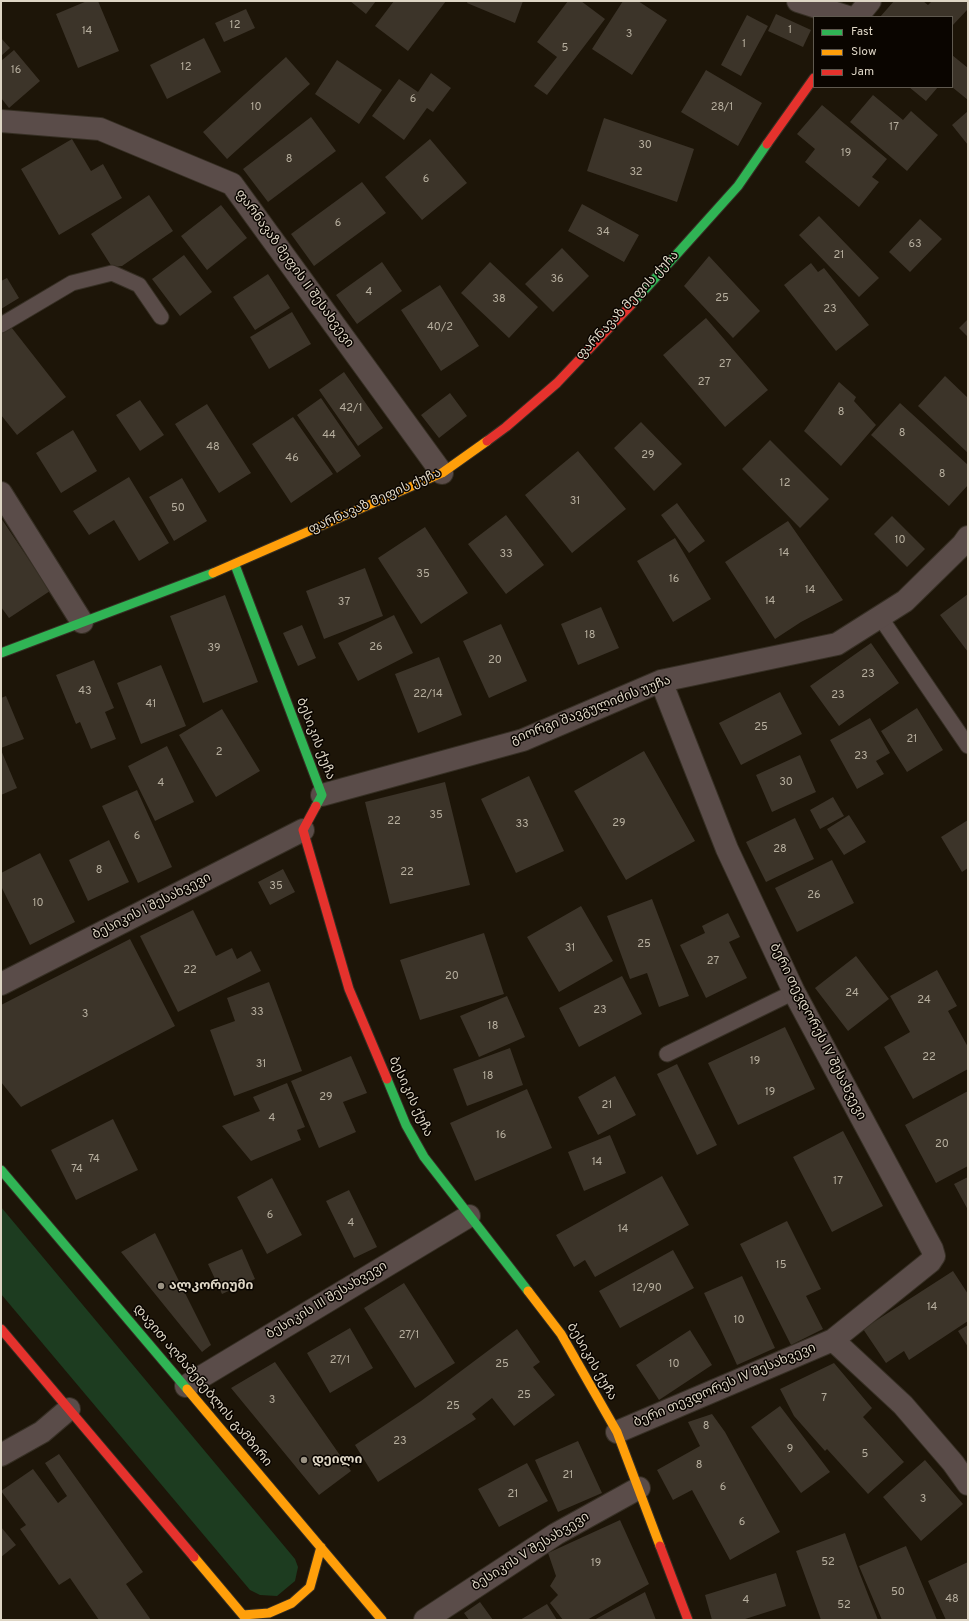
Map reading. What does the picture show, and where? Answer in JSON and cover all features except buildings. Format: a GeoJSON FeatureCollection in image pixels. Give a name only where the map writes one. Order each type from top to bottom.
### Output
{"type":"FeatureCollection","features":[{"type":"Feature","properties":{"kind":"street"},"geometry":{"type":"LineString","coordinates":[[798,1],[845,16]]}},
{"type":"Feature","properties":{"kind":"street"},"geometry":{"type":"LineString","coordinates":[[858,16],[870,1]]}},
{"type":"Feature","properties":{"kind":"street","name":"ფარნავაზ მეფის ქუჩა"},"geometry":{"type":"LineString","coordinates":[[1,653],[235,565],[442,473],[506,427],[557,383],[657,277],[738,186],[813,79]]}},
{"type":"Feature","properties":{"kind":"street","name":"ფარნავაზ მეფის II შესახვევი"},"geometry":{"type":"LineString","coordinates":[[1,121],[100,129],[232,184],[442,473]]}},
{"type":"Feature","properties":{"kind":"street"},"geometry":{"type":"LineString","coordinates":[[1,493],[82,622]]}},
{"type":"Feature","properties":{"kind":"street","name":"გიორგი შავგულიძის უუჩა"},"geometry":{"type":"LineString","coordinates":[[322,795],[523,740],[661,681],[837,644],[905,601],[964,544],[968,537]]}},
{"type":"Feature","properties":{"kind":"street","name":"ბესიკის ქუჩა"},"geometry":{"type":"LineString","coordinates":[[235,565],[322,795],[303,830],[349,988],[406,1125],[424,1156],[561,1334],[617,1432],[688,1620]]}},
{"type":"Feature","properties":{"kind":"street","name":"ბერი თევდორეს IV შესახვევი"},"geometry":{"type":"LineString","coordinates":[[617,1432],[833,1340],[930,1262],[934,1256],[932,1249],[794,992],[727,849],[661,681]]}},
{"type":"Feature","properties":{"kind":"street","name":"ბესიკის I შესახვევი"},"geometry":{"type":"LineString","coordinates":[[1,984],[303,830]]}},
{"type":"Feature","properties":{"kind":"street","name":"დავით აღმაშენებლის გამზირი"},"geometry":{"type":"LineString","coordinates":[[1,1170],[186,1386],[382,1620]]}},
{"type":"Feature","properties":{"kind":"street","name":"ბესიკის III შესახვევი"},"geometry":{"type":"LineString","coordinates":[[186,1386],[469,1216]]}},
{"type":"Feature","properties":{"kind":"street"},"geometry":{"type":"LineString","coordinates":[[1,1330],[245,1617],[269,1613],[292,1603],[310,1587],[321,1547]]}},
{"type":"Feature","properties":{"kind":"street","name":"ბერი თევდორეს IV შესახვევი"},"geometry":{"type":"LineString","coordinates":[[833,1340],[903,1405],[953,1463],[968,1484]]}},
{"type":"Feature","properties":{"kind":"street"},"geometry":{"type":"LineString","coordinates":[[1,1455],[42,1432],[69,1409]]}},
{"type":"Feature","properties":{"kind":"street","name":"ბესიკის V შესახვევი"},"geometry":{"type":"LineString","coordinates":[[425,1620],[556,1534],[639,1488]]}},
{"type":"Feature","properties":{"kind":"lane"},"geometry":{"type":"LineString","coordinates":[[1,325],[72,283],[112,273],[139,285],[161,317]]}},
{"type":"Feature","properties":{"kind":"lane"},"geometry":{"type":"LineString","coordinates":[[880,617],[968,746]]}},
{"type":"Feature","properties":{"kind":"lane"},"geometry":{"type":"LineString","coordinates":[[667,1054],[794,992]]}},
{"type":"Feature","properties":{"kind":"green space"},"geometry":{"type":"Polygon","coordinates":[[[1,1207],[295,1559],[298,1567],[295,1581],[277,1596],[260,1595],[250,1590],[1,1294],[1,1207]]]}},
{"type":"Feature","properties":{"kind":"traffic: fast"},"geometry":{"type":"LineString","coordinates":[[632,304],[738,186],[767,144]]}},
{"type":"Feature","properties":{"kind":"traffic: fast"},"geometry":{"type":"LineString","coordinates":[[235,565],[322,795],[316,806]]}},
{"type":"Feature","properties":{"kind":"traffic: fast"},"geometry":{"type":"LineString","coordinates":[[1,653],[213,573]]}},
{"type":"Feature","properties":{"kind":"traffic: fast"},"geometry":{"type":"LineString","coordinates":[[387,1079],[406,1125],[424,1157],[528,1291]]}},
{"type":"Feature","properties":{"kind":"traffic: fast"},"geometry":{"type":"LineString","coordinates":[[1,1170],[187,1389]]}},
{"type":"Feature","properties":{"kind":"traffic: slow"},"geometry":{"type":"LineString","coordinates":[[213,573],[442,473],[487,441]]}},
{"type":"Feature","properties":{"kind":"traffic: slow"},"geometry":{"type":"LineString","coordinates":[[528,1291],[561,1334],[617,1432],[660,1546]]}},
{"type":"Feature","properties":{"kind":"traffic: slow"},"geometry":{"type":"LineString","coordinates":[[187,1389],[382,1620]]}},
{"type":"Feature","properties":{"kind":"traffic: slow"},"geometry":{"type":"LineString","coordinates":[[243,1615],[269,1613],[292,1603],[310,1587],[321,1547]]}},
{"type":"Feature","properties":{"kind":"traffic: slow"},"geometry":{"type":"LineString","coordinates":[[194,1557],[247,1620]]}},
{"type":"Feature","properties":{"kind":"traffic: jam"},"geometry":{"type":"LineString","coordinates":[[767,144],[813,79]]}},
{"type":"Feature","properties":{"kind":"traffic: jam"},"geometry":{"type":"LineString","coordinates":[[487,441],[506,427],[557,383],[632,304]]}},
{"type":"Feature","properties":{"kind":"traffic: jam"},"geometry":{"type":"LineString","coordinates":[[316,806],[303,830],[349,989],[387,1079]]}},
{"type":"Feature","properties":{"kind":"traffic: jam"},"geometry":{"type":"LineString","coordinates":[[1,1329],[194,1557]]}},
{"type":"Feature","properties":{"kind":"traffic: jam"},"geometry":{"type":"LineString","coordinates":[[660,1546],[688,1620]]}},
{"type":"Feature","properties":{"kind":"place","name":"ალკორიუმი"},"geometry":{"type":"Point","coordinates":[161,1286]}},
{"type":"Feature","properties":{"kind":"place","name":"დეილი"},"geometry":{"type":"Point","coordinates":[304,1460]}}]}
